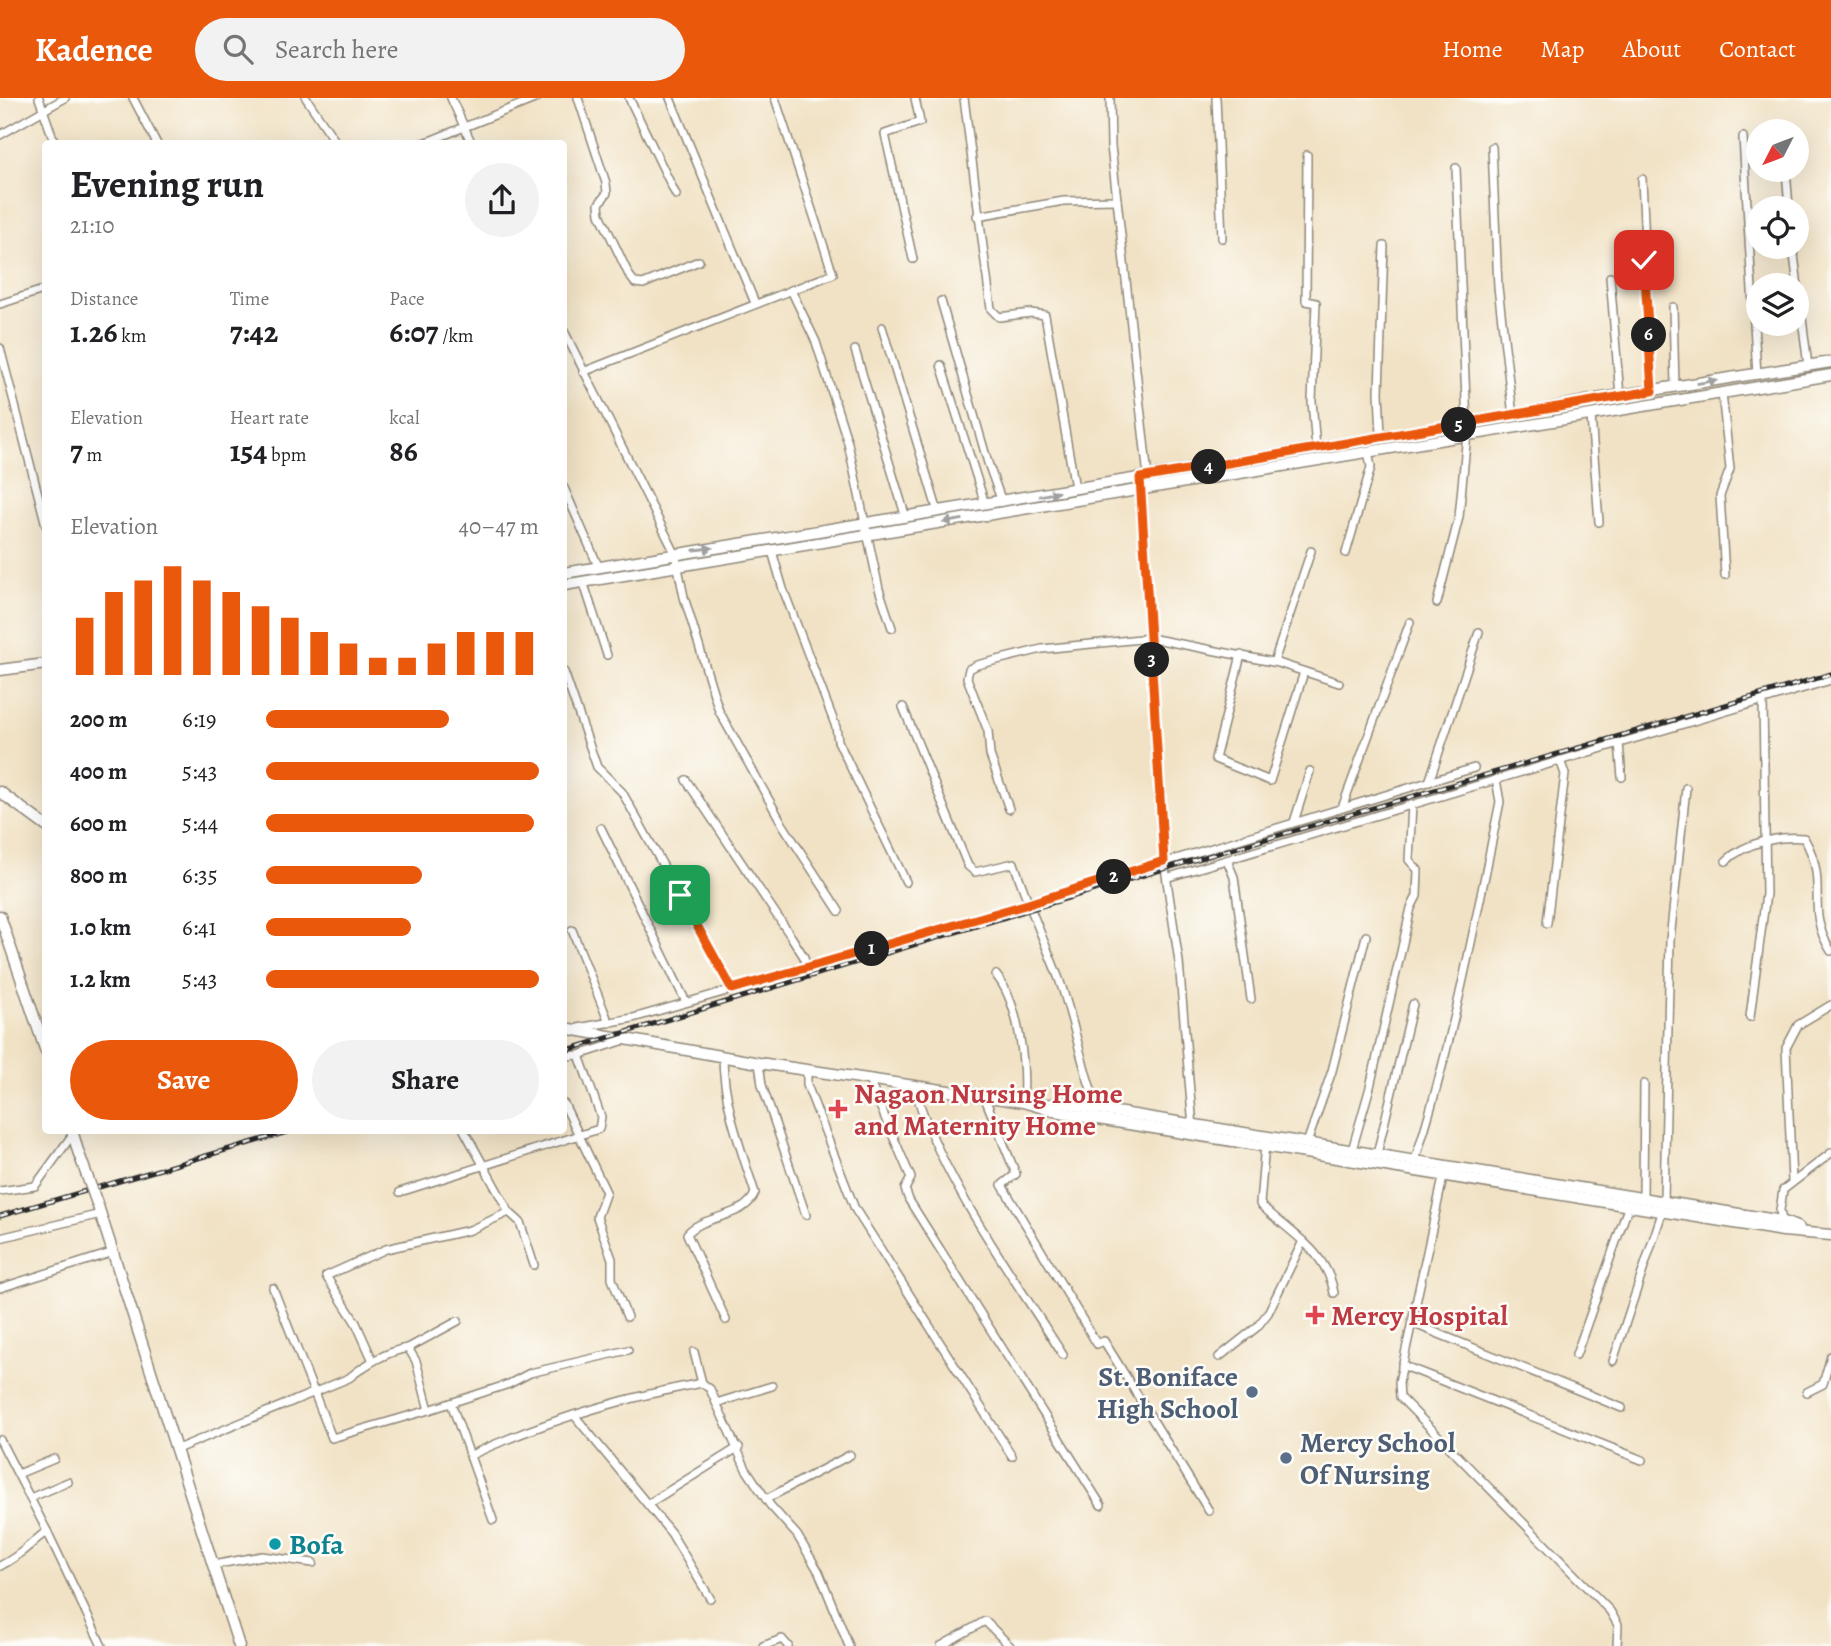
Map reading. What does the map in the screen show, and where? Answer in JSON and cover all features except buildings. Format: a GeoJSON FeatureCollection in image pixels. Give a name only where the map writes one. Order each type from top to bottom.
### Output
{"type":"FeatureCollection","features":[{"type":"Feature","properties":{"kind":"main road"},"geometry":{"type":"LineString","coordinates":[[567,573],[772,551],[868,530],[906,518],[1003,503],[1075,488],[1143,482],[1368,451],[1513,416],[1831,362]]}},
{"type":"Feature","properties":{"kind":"main road"},"geometry":{"type":"LineString","coordinates":[[567,584],[676,559],[868,530],[1143,482],[1381,436],[1591,416],[1831,375]]}},
{"type":"Feature","properties":{"kind":"main road"},"geometry":{"type":"LineString","coordinates":[[0,670],[42,665]]}},
{"type":"Feature","properties":{"kind":"main road"},"geometry":{"type":"LineString","coordinates":[[0,792],[42,822]]}},
{"type":"Feature","properties":{"kind":"main road"},"geometry":{"type":"LineString","coordinates":[[0,916],[42,1040]]}},
{"type":"Feature","properties":{"kind":"main road"},"geometry":{"type":"LineString","coordinates":[[567,1028],[759,1063],[1023,1102],[1061,1113],[1643,1197],[1664,1205],[1783,1231],[1831,1235]]}},
{"type":"Feature","properties":{"kind":"main road"},"geometry":{"type":"LineString","coordinates":[[1042,1106],[1060,1103],[1098,1109],[1193,1130]]}},
{"type":"Feature","properties":{"kind":"main road"},"geometry":{"type":"LineString","coordinates":[[73,1134],[114,1252],[239,1646]]}},
{"type":"Feature","properties":{"kind":"main road"},"geometry":{"type":"LineString","coordinates":[[1265,1141],[1307,1143],[1415,1160],[1444,1169],[1629,1204],[1664,1205],[1782,1221],[1805,1231]]}},
{"type":"Feature","properties":{"kind":"street"},"geometry":{"type":"LineString","coordinates":[[39,98],[54,140]]}},
{"type":"Feature","properties":{"kind":"street"},"geometry":{"type":"LineString","coordinates":[[0,135],[65,98]]}},
{"type":"Feature","properties":{"kind":"street"},"geometry":{"type":"LineString","coordinates":[[132,98],[155,140]]}},
{"type":"Feature","properties":{"kind":"street"},"geometry":{"type":"LineString","coordinates":[[306,98],[334,140]]}},
{"type":"Feature","properties":{"kind":"street"},"geometry":{"type":"LineString","coordinates":[[451,98],[470,140]]}},
{"type":"Feature","properties":{"kind":"street"},"geometry":{"type":"LineString","coordinates":[[432,140],[537,98]]}},
{"type":"Feature","properties":{"kind":"street"},"geometry":{"type":"LineString","coordinates":[[578,98],[606,183],[607,193],[599,204],[600,214],[629,275],[635,283],[643,284],[699,261]]}},
{"type":"Feature","properties":{"kind":"street"},"geometry":{"type":"LineString","coordinates":[[629,98],[676,195]]}},
{"type":"Feature","properties":{"kind":"street"},"geometry":{"type":"LineString","coordinates":[[670,98],[755,303]]}},
{"type":"Feature","properties":{"kind":"street"},"geometry":{"type":"LineString","coordinates":[[583,372],[832,274],[775,98]]}},
{"type":"Feature","properties":{"kind":"street"},"geometry":{"type":"LineString","coordinates":[[913,259],[885,134],[920,122],[915,98]]}},
{"type":"Feature","properties":{"kind":"street"},"geometry":{"type":"LineString","coordinates":[[964,98],[991,309],[999,317],[1031,313],[1045,315],[1075,488]]}},
{"type":"Feature","properties":{"kind":"street"},"geometry":{"type":"LineString","coordinates":[[1110,98],[1143,482],[1164,861],[1169,877],[1193,1130]]}},
{"type":"Feature","properties":{"kind":"street"},"geometry":{"type":"LineString","coordinates":[[1216,98],[1222,238]]}},
{"type":"Feature","properties":{"kind":"street"},"geometry":{"type":"LineString","coordinates":[[1744,137],[1757,375]]}},
{"type":"Feature","properties":{"kind":"street"},"geometry":{"type":"LineString","coordinates":[[1492,147],[1498,288],[1513,416]]}},
{"type":"Feature","properties":{"kind":"street"},"geometry":{"type":"LineString","coordinates":[[1307,155],[1306,301],[1316,303],[1311,401],[1316,448]]}},
{"type":"Feature","properties":{"kind":"street"},"geometry":{"type":"LineString","coordinates":[[1437,603],[1459,517],[1467,429],[1456,168]]}},
{"type":"Feature","properties":{"kind":"street"},"geometry":{"type":"LineString","coordinates":[[1642,179],[1652,391]]}},
{"type":"Feature","properties":{"kind":"street"},"geometry":{"type":"LineString","coordinates":[[977,216],[1064,201],[1117,200]]}},
{"type":"Feature","properties":{"kind":"street"},"geometry":{"type":"LineString","coordinates":[[1381,436],[1379,392],[1384,246]]}},
{"type":"Feature","properties":{"kind":"street"},"geometry":{"type":"LineString","coordinates":[[1795,259],[1808,366]]}},
{"type":"Feature","properties":{"kind":"street"},"geometry":{"type":"LineString","coordinates":[[1610,277],[1620,397]]}},
{"type":"Feature","properties":{"kind":"street"},"geometry":{"type":"LineString","coordinates":[[0,304],[42,290]]}},
{"type":"Feature","properties":{"kind":"street"},"geometry":{"type":"LineString","coordinates":[[790,290],[816,342],[848,443],[879,589],[892,628]]}},
{"type":"Feature","properties":{"kind":"street"},"geometry":{"type":"LineString","coordinates":[[941,301],[988,463],[1003,503]]}},
{"type":"Feature","properties":{"kind":"street"},"geometry":{"type":"LineString","coordinates":[[1673,307],[1675,387]]}},
{"type":"Feature","properties":{"kind":"street"},"geometry":{"type":"LineString","coordinates":[[882,327],[938,513]]}},
{"type":"Feature","properties":{"kind":"street"},"geometry":{"type":"LineString","coordinates":[[567,337],[676,559],[719,711],[783,825],[839,911]]}},
{"type":"Feature","properties":{"kind":"street"},"geometry":{"type":"LineString","coordinates":[[0,348],[42,510]]}},
{"type":"Feature","properties":{"kind":"street"},"geometry":{"type":"LineString","coordinates":[[855,350],[906,518]]}},
{"type":"Feature","properties":{"kind":"street"},"geometry":{"type":"LineString","coordinates":[[941,365],[985,504]]}},
{"type":"Feature","properties":{"kind":"street"},"geometry":{"type":"LineString","coordinates":[[1722,393],[1730,469],[1720,496],[1725,575]]}},
{"type":"Feature","properties":{"kind":"street"},"geometry":{"type":"LineString","coordinates":[[1591,416],[1599,522]]}},
{"type":"Feature","properties":{"kind":"street"},"geometry":{"type":"LineString","coordinates":[[1346,553],[1371,467],[1368,451]]}},
{"type":"Feature","properties":{"kind":"street"},"geometry":{"type":"LineString","coordinates":[[567,495],[599,568]]}},
{"type":"Feature","properties":{"kind":"street"},"geometry":{"type":"LineString","coordinates":[[772,551],[783,589],[836,727],[838,741],[906,882]]}},
{"type":"Feature","properties":{"kind":"street"},"geometry":{"type":"LineString","coordinates":[[1274,662],[1311,551]]}},
{"type":"Feature","properties":{"kind":"street"},"geometry":{"type":"LineString","coordinates":[[583,580],[607,655]]}},
{"type":"Feature","properties":{"kind":"street"},"geometry":{"type":"LineString","coordinates":[[1342,808],[1410,622]]}},
{"type":"Feature","properties":{"kind":"street"},"geometry":{"type":"LineString","coordinates":[[1429,782],[1479,632]]}},
{"type":"Feature","properties":{"kind":"street"},"geometry":{"type":"LineString","coordinates":[[1009,809],[990,755],[988,731],[967,678],[969,669],[1042,649],[1150,638],[1274,662],[1339,683]]}},
{"type":"Feature","properties":{"kind":"street"},"geometry":{"type":"LineString","coordinates":[[1241,655],[1215,759],[1269,781],[1304,671]]}},
{"type":"Feature","properties":{"kind":"street"},"geometry":{"type":"LineString","coordinates":[[1169,877],[1831,680]]}},
{"type":"Feature","properties":{"kind":"street"},"geometry":{"type":"LineString","coordinates":[[567,681],[597,767],[622,792],[732,989]]}},
{"type":"Feature","properties":{"kind":"street"},"geometry":{"type":"LineString","coordinates":[[1750,1017],[1766,894],[1763,701]]}},
{"type":"Feature","properties":{"kind":"street"},"geometry":{"type":"LineString","coordinates":[[903,708],[968,866],[975,872],[1014,863],[1060,981],[1086,1078],[1098,1109]]}},
{"type":"Feature","properties":{"kind":"street"},"geometry":{"type":"LineString","coordinates":[[1619,743],[1622,777]]}},
{"type":"Feature","properties":{"kind":"street"},"geometry":{"type":"LineString","coordinates":[[1547,923],[1565,774],[1560,760]]}},
{"type":"Feature","properties":{"kind":"street"},"geometry":{"type":"LineString","coordinates":[[567,1028],[609,1023],[806,968],[1028,904],[1474,768]]}},
{"type":"Feature","properties":{"kind":"street"},"geometry":{"type":"LineString","coordinates":[[1294,822],[1310,771]]}},
{"type":"Feature","properties":{"kind":"street"},"geometry":{"type":"LineString","coordinates":[[1415,1160],[1438,1091],[1469,957],[1500,802],[1496,779]]}},
{"type":"Feature","properties":{"kind":"street"},"geometry":{"type":"LineString","coordinates":[[686,780],[792,937],[804,957],[806,968]]}},
{"type":"Feature","properties":{"kind":"street"},"geometry":{"type":"LineString","coordinates":[[1613,1361],[1664,1205],[1670,940],[1686,788]]}},
{"type":"Feature","properties":{"kind":"street"},"geometry":{"type":"LineString","coordinates":[[1352,1150],[1370,1087],[1411,908],[1417,896],[1418,870],[1409,860],[1412,805]]}},
{"type":"Feature","properties":{"kind":"street"},"geometry":{"type":"LineString","coordinates":[[601,828],[687,1002]]}},
{"type":"Feature","properties":{"kind":"street"},"geometry":{"type":"LineString","coordinates":[[1726,860],[1740,848],[1782,836],[1804,838],[1822,856]]}},
{"type":"Feature","properties":{"kind":"street"},"geometry":{"type":"LineString","coordinates":[[1227,860],[1234,877],[1251,999]]}},
{"type":"Feature","properties":{"kind":"street"},"geometry":{"type":"LineString","coordinates":[[1828,889],[1822,928],[1831,951]]}},
{"type":"Feature","properties":{"kind":"street"},"geometry":{"type":"LineString","coordinates":[[572,930],[609,1023]]}},
{"type":"Feature","properties":{"kind":"street"},"geometry":{"type":"LineString","coordinates":[[1307,1143],[1332,1072],[1366,936]]}},
{"type":"Feature","properties":{"kind":"street"},"geometry":{"type":"LineString","coordinates":[[996,975],[1013,1013],[1021,1048],[1023,1102]]}},
{"type":"Feature","properties":{"kind":"street"},"geometry":{"type":"LineString","coordinates":[[1377,1154],[1413,1004]]}},
{"type":"Feature","properties":{"kind":"street"},"geometry":{"type":"LineString","coordinates":[[1792,1181],[1786,1048],[1798,1025],[1831,1005]]}},
{"type":"Feature","properties":{"kind":"street"},"geometry":{"type":"LineString","coordinates":[[567,1056],[579,1055],[626,1040]]}},
{"type":"Feature","properties":{"kind":"street"},"geometry":{"type":"LineString","coordinates":[[400,1192],[599,1129],[601,1117],[579,1055]]}},
{"type":"Feature","properties":{"kind":"street"},"geometry":{"type":"LineString","coordinates":[[723,1056],[723,1074],[736,1132],[755,1193],[752,1200],[730,1213],[693,1227],[687,1234],[726,1320]]}},
{"type":"Feature","properties":{"kind":"street"},"geometry":{"type":"LineString","coordinates":[[759,1063],[762,1085],[806,1215]]}},
{"type":"Feature","properties":{"kind":"street"},"geometry":{"type":"LineString","coordinates":[[807,1070],[807,1085],[855,1209],[1012,1456]]}},
{"type":"Feature","properties":{"kind":"street"},"geometry":{"type":"LineString","coordinates":[[868,1078],[911,1178],[905,1189],[909,1200],[1101,1505]]}},
{"type":"Feature","properties":{"kind":"street"},"geometry":{"type":"LineString","coordinates":[[1643,1197],[1644,1084]]}},
{"type":"Feature","properties":{"kind":"street"},"geometry":{"type":"LineString","coordinates":[[914,1085],[928,1125],[973,1211],[1063,1355]]}},
{"type":"Feature","properties":{"kind":"street"},"geometry":{"type":"LineString","coordinates":[[984,1096],[1016,1174],[1002,1185],[1097,1344],[1104,1341],[1209,1511]]}},
{"type":"Feature","properties":{"kind":"street"},"geometry":{"type":"LineString","coordinates":[[567,1110],[606,1192],[597,1217],[612,1259],[612,1279],[627,1317]]}},
{"type":"Feature","properties":{"kind":"street"},"geometry":{"type":"LineString","coordinates":[[0,1191],[36,1186],[71,1134]]}},
{"type":"Feature","properties":{"kind":"street"},"geometry":{"type":"LineString","coordinates":[[466,1134],[509,1212],[520,1222],[534,1265]]}},
{"type":"Feature","properties":{"kind":"street"},"geometry":{"type":"LineString","coordinates":[[1265,1141],[1260,1204],[1303,1241],[1331,1273],[1334,1293]]}},
{"type":"Feature","properties":{"kind":"street"},"geometry":{"type":"LineString","coordinates":[[1782,1221],[1780,1210],[1783,1190],[1831,1153]]}},
{"type":"Feature","properties":{"kind":"street"},"geometry":{"type":"LineString","coordinates":[[1444,1169],[1402,1365],[1400,1397],[1409,1410],[1502,1498],[1610,1611],[1618,1625],[1617,1646]]}},
{"type":"Feature","properties":{"kind":"street"},"geometry":{"type":"LineString","coordinates":[[1576,1355],[1629,1204]]}},
{"type":"Feature","properties":{"kind":"street"},"geometry":{"type":"LineString","coordinates":[[0,1238],[100,1212]]}},
{"type":"Feature","properties":{"kind":"street"},"geometry":{"type":"LineString","coordinates":[[373,1361],[356,1323],[326,1276],[387,1249],[470,1230],[509,1212]]}},
{"type":"Feature","properties":{"kind":"street"},"geometry":{"type":"LineString","coordinates":[[1219,1357],[1257,1327],[1268,1312],[1303,1241]]}},
{"type":"Feature","properties":{"kind":"street"},"geometry":{"type":"LineString","coordinates":[[0,1288],[114,1252]]}},
{"type":"Feature","properties":{"kind":"street"},"geometry":{"type":"LineString","coordinates":[[274,1288],[332,1438],[509,1384],[530,1373],[628,1350]]}},
{"type":"Feature","properties":{"kind":"street"},"geometry":{"type":"LineString","coordinates":[[177,1450],[349,1378],[373,1361],[408,1348],[458,1321]]}},
{"type":"Feature","properties":{"kind":"street"},"geometry":{"type":"LineString","coordinates":[[1412,1323],[1622,1408]]}},
{"type":"Feature","properties":{"kind":"street"},"geometry":{"type":"LineString","coordinates":[[408,1348],[416,1361],[429,1409]]}},
{"type":"Feature","properties":{"kind":"street"},"geometry":{"type":"LineString","coordinates":[[694,1352],[702,1383],[710,1389],[747,1469],[766,1499],[797,1535],[819,1572],[849,1646]]}},
{"type":"Feature","properties":{"kind":"street"},"geometry":{"type":"LineString","coordinates":[[1807,1392],[1823,1384],[1831,1356]]}},
{"type":"Feature","properties":{"kind":"street"},"geometry":{"type":"LineString","coordinates":[[1402,1365],[1642,1460]]}},
{"type":"Feature","properties":{"kind":"street"},"geometry":{"type":"LineString","coordinates":[[471,1455],[515,1434],[574,1415],[702,1383]]}},
{"type":"Feature","properties":{"kind":"street"},"geometry":{"type":"LineString","coordinates":[[716,1403],[772,1386]]}},
{"type":"Feature","properties":{"kind":"street"},"geometry":{"type":"LineString","coordinates":[[451,1403],[493,1520]]}},
{"type":"Feature","properties":{"kind":"street"},"geometry":{"type":"LineString","coordinates":[[574,1415],[671,1533],[710,1598]]}},
{"type":"Feature","properties":{"kind":"street"},"geometry":{"type":"LineString","coordinates":[[0,1440],[102,1646]]}},
{"type":"Feature","properties":{"kind":"street"},"geometry":{"type":"LineString","coordinates":[[648,1504],[739,1447]]}},
{"type":"Feature","properties":{"kind":"street"},"geometry":{"type":"LineString","coordinates":[[766,1499],[850,1455]]}},
{"type":"Feature","properties":{"kind":"street"},"geometry":{"type":"LineString","coordinates":[[18,1474],[54,1459]]}},
{"type":"Feature","properties":{"kind":"street"},"geometry":{"type":"LineString","coordinates":[[30,1498],[68,1482]]}},
{"type":"Feature","properties":{"kind":"street"},"geometry":{"type":"LineString","coordinates":[[0,1566],[23,1555],[27,1546],[47,1531]]}},
{"type":"Feature","properties":{"kind":"street"},"geometry":{"type":"LineString","coordinates":[[213,1565],[262,1556],[313,1563]]}},
{"type":"Feature","properties":{"kind":"street"},"geometry":{"type":"LineString","coordinates":[[941,1646],[985,1621],[1010,1646]]}},
{"type":"Feature","properties":{"kind":"street"},"geometry":{"type":"LineString","coordinates":[[763,1646],[782,1639],[788,1646]]}},
{"type":"Feature","properties":{"kind":"railway"},"geometry":{"type":"LineString","coordinates":[[567,1050],[1167,868],[1831,674]]}},
{"type":"Feature","properties":{"kind":"railway"},"geometry":{"type":"LineString","coordinates":[[0,1216],[280,1134]]}},
{"type":"Feature","properties":{"kind":"place","name":"Nagaon Nursing Home and Maternity Home"},"geometry":{"type":"Point","coordinates":[838,1109]}},
{"type":"Feature","properties":{"kind":"place","name":"Mercy Hospital"},"geometry":{"type":"Point","coordinates":[1315,1315]}},
{"type":"Feature","properties":{"kind":"place","name":"St. Boniface High School"},"geometry":{"type":"Point","coordinates":[1252,1392]}},
{"type":"Feature","properties":{"kind":"place","name":"Mercy School Of Nursing"},"geometry":{"type":"Point","coordinates":[1286,1458]}},
{"type":"Feature","properties":{"kind":"place","name":"Bofa"},"geometry":{"type":"Point","coordinates":[275,1544]}},
{"type":"Feature","properties":{"kind":"route"},"geometry":{"type":"LineString","coordinates":[[680,895],[732,989],[1028,904],[1164,861],[1158,728],[1140,478],[1652,391],[1644,260]]}}]}
